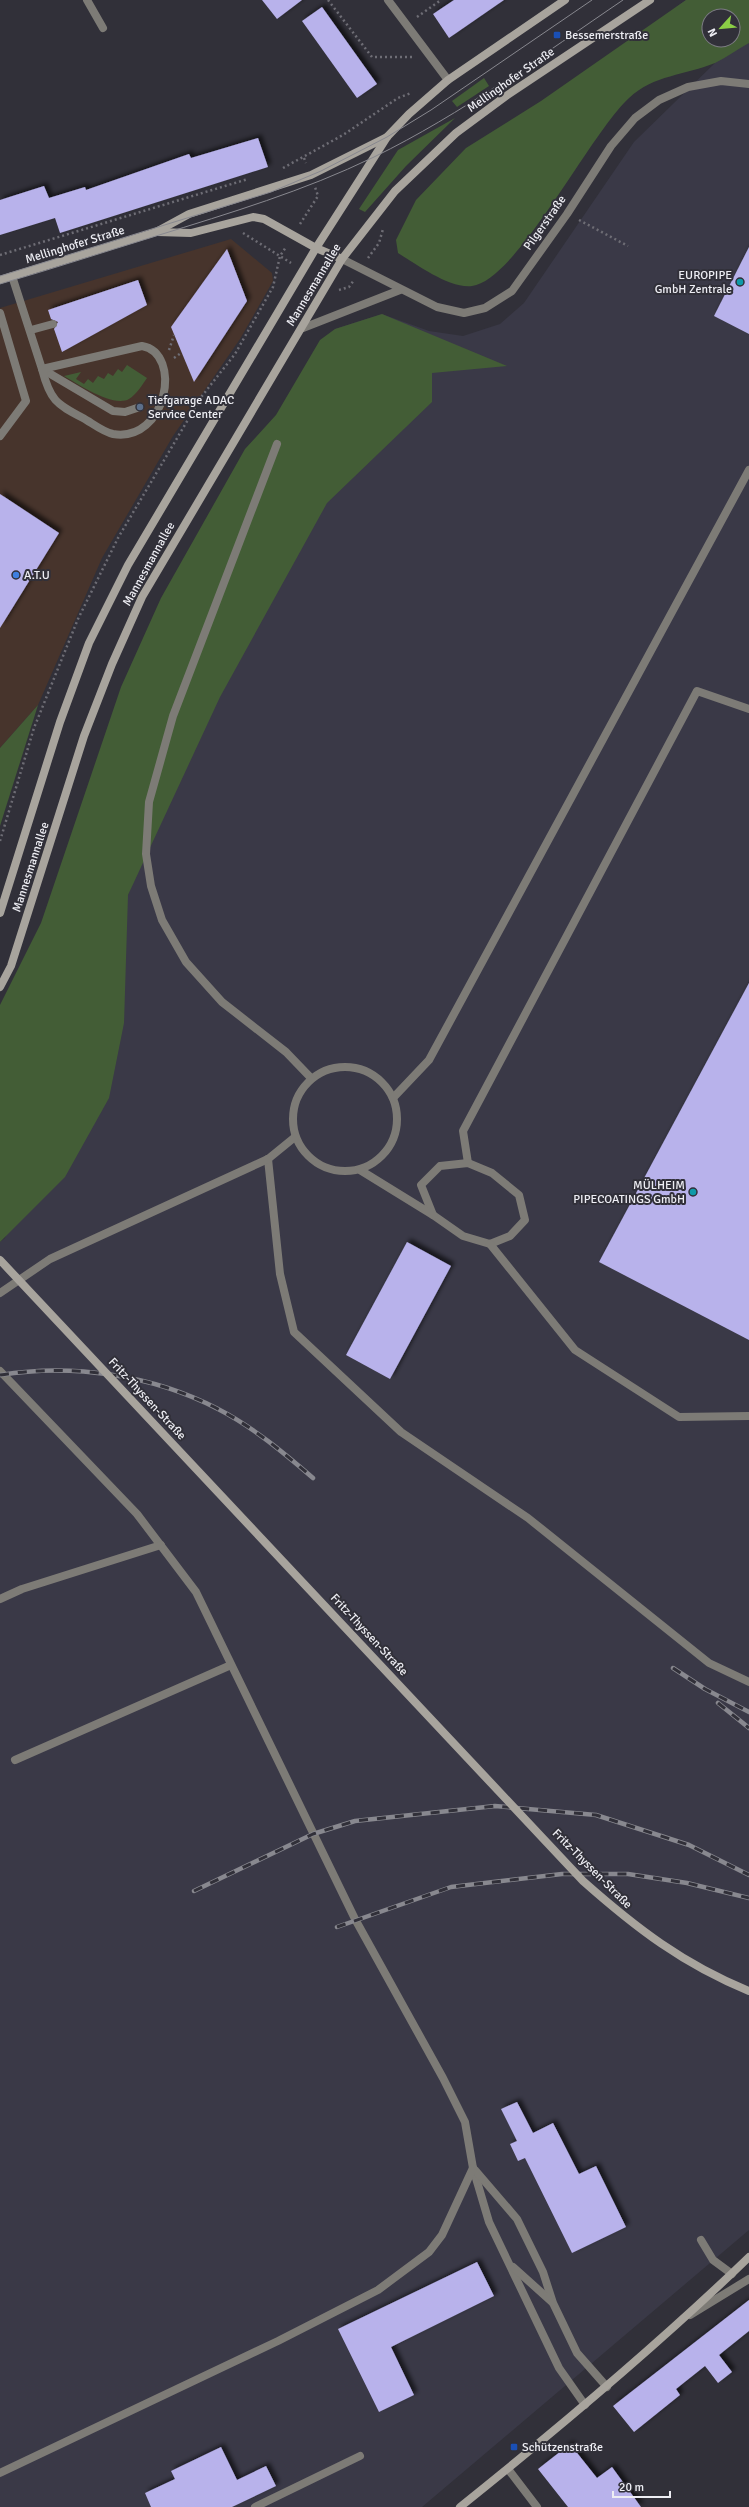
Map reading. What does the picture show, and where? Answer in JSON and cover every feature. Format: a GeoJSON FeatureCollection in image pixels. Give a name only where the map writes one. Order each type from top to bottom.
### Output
{"type":"FeatureCollection","features":[{"type":"Feature","properties":{"kind":"main road","name":"Mellinghofer Straße"},"geometry":{"type":"LineString","coordinates":[[343,206],[387,137],[448,80],[565,0]]}},
{"type":"Feature","properties":{"kind":"main road","name":"Mellinghofer Straße"},"geometry":{"type":"LineString","coordinates":[[395,191],[456,133],[506,96],[650,0]]}},
{"type":"Feature","properties":{"kind":"main road","name":"Mellinghofer Straße"},"geometry":{"type":"LineString","coordinates":[[0,280],[156,232],[189,214],[311,175],[387,137]]}},
{"type":"Feature","properties":{"kind":"main road","name":"Mannesmannallee"},"geometry":{"type":"LineString","coordinates":[[0,986],[13,958],[84,736],[112,664],[142,597],[238,432],[303,328],[342,259],[395,191]]}},
{"type":"Feature","properties":{"kind":"main road","name":"Mannesmannallee"},"geometry":{"type":"LineString","coordinates":[[0,913],[60,722],[89,643],[128,565],[316,248],[343,206]]}},
{"type":"Feature","properties":{"kind":"main road","name":"Mellinghofer Straße"},"geometry":{"type":"LineString","coordinates":[[156,232],[191,233],[253,217],[264,219],[316,248],[342,259]]}},
{"type":"Feature","properties":{"kind":"main road","name":"Fritz-Thyssen-Straße"},"geometry":{"type":"LineString","coordinates":[[0,1260],[583,1881],[628,1922],[677,1956],[720,1980],[749,1991]]}},
{"type":"Feature","properties":{"kind":"main road"},"geometry":{"type":"LineString","coordinates":[[460,2507],[607,2387],[684,2319],[749,2258]]}},
{"type":"Feature","properties":{"kind":"street"},"geometry":{"type":"LineString","coordinates":[[86,0],[103,28]]}},
{"type":"Feature","properties":{"kind":"street"},"geometry":{"type":"LineString","coordinates":[[388,0],[448,80]]}},
{"type":"Feature","properties":{"kind":"street","name":"Pilgerstraße"},"geometry":{"type":"LineString","coordinates":[[342,259],[400,290],[437,307],[464,313],[485,308],[512,291],[611,146],[635,118],[659,100],[688,87],[721,81],[749,84]]}},
{"type":"Feature","properties":{"kind":"street"},"geometry":{"type":"LineString","coordinates":[[12,276],[31,330],[48,391],[60,406],[111,434],[126,434],[139,431],[158,410],[165,392],[165,379],[157,355],[150,347],[142,346],[42,369]]}},
{"type":"Feature","properties":{"kind":"street"},"geometry":{"type":"LineString","coordinates":[[303,328],[400,290]]}},
{"type":"Feature","properties":{"kind":"street"},"geometry":{"type":"LineString","coordinates":[[0,314],[26,401],[0,436]]}},
{"type":"Feature","properties":{"kind":"street"},"geometry":{"type":"LineString","coordinates":[[31,330],[53,324]]}},
{"type":"Feature","properties":{"kind":"street"},"geometry":{"type":"LineString","coordinates":[[42,369],[113,411],[125,412],[140,407]]}},
{"type":"Feature","properties":{"kind":"street"},"geometry":{"type":"LineString","coordinates":[[278,444],[173,716],[149,802],[146,854],[151,886],[162,920],[186,962],[222,1002],[286,1052],[311,1078]]}},
{"type":"Feature","properties":{"kind":"street"},"geometry":{"type":"LineString","coordinates":[[393,1098],[429,1060],[749,470]]}},
{"type":"Feature","properties":{"kind":"street"},"geometry":{"type":"LineString","coordinates":[[468,1163],[463,1131],[697,691],[749,709]]}},
{"type":"Feature","properties":{"kind":"street"},"geometry":{"type":"LineString","coordinates":[[347,1066],[362,1069],[378,1078],[393,1098],[398,1116],[393,1141],[382,1157],[360,1170],[341,1172],[323,1167],[307,1157],[295,1137],[292,1115],[299,1092],[311,1078],[329,1069],[347,1066]]}},
{"type":"Feature","properties":{"kind":"street"},"geometry":{"type":"LineString","coordinates":[[0,1293],[50,1260],[268,1159],[295,1137]]}},
{"type":"Feature","properties":{"kind":"street"},"geometry":{"type":"LineString","coordinates":[[268,1159],[280,1274],[294,1332],[401,1432],[528,1518],[708,1663],[749,1682]]}},
{"type":"Feature","properties":{"kind":"street"},"geometry":{"type":"LineString","coordinates":[[433,1215],[421,1185],[440,1166],[468,1163],[492,1173],[519,1195],[526,1220],[510,1236],[490,1244]]}},
{"type":"Feature","properties":{"kind":"street"},"geometry":{"type":"LineString","coordinates":[[360,1170],[433,1215],[463,1236],[490,1244],[576,1350],[679,1417],[749,1416]]}},
{"type":"Feature","properties":{"kind":"street"},"geometry":{"type":"LineString","coordinates":[[0,1372],[138,1514],[196,1592],[355,1919],[443,2078],[465,2122],[473,2168],[489,2222],[559,2368],[585,2405]]}},
{"type":"Feature","properties":{"kind":"street"},"geometry":{"type":"LineString","coordinates":[[0,1600],[22,1589],[161,1545]]}},
{"type":"Feature","properties":{"kind":"street"},"geometry":{"type":"LineString","coordinates":[[14,1760],[231,1665]]}},
{"type":"Feature","properties":{"kind":"street"},"geometry":{"type":"LineString","coordinates":[[473,2168],[518,2219],[543,2272],[553,2303],[577,2353],[607,2387]]}},
{"type":"Feature","properties":{"kind":"street"},"geometry":{"type":"LineString","coordinates":[[0,2473],[278,2341],[378,2290],[428,2252],[442,2235],[473,2168]]}},
{"type":"Feature","properties":{"kind":"street"},"geometry":{"type":"LineString","coordinates":[[701,2240],[713,2260],[732,2274]]}},
{"type":"Feature","properties":{"kind":"street"},"geometry":{"type":"LineString","coordinates":[[509,2264],[553,2303]]}},
{"type":"Feature","properties":{"kind":"street"},"geometry":{"type":"LineString","coordinates":[[684,2319],[749,2279]]}},
{"type":"Feature","properties":{"kind":"street"},"geometry":{"type":"LineString","coordinates":[[255,2507],[360,2456]]}},
{"type":"Feature","properties":{"kind":"street"},"geometry":{"type":"LineString","coordinates":[[508,2468],[538,2507]]}},
{"type":"Feature","properties":{"kind":"path"},"geometry":{"type":"LineString","coordinates":[[328,0],[372,57],[430,56]]}},
{"type":"Feature","properties":{"kind":"path"},"geometry":{"type":"LineString","coordinates":[[406,24],[441,0]]}},
{"type":"Feature","properties":{"kind":"path"},"geometry":{"type":"LineString","coordinates":[[276,170],[304,158],[398,98],[412,93]]}},
{"type":"Feature","properties":{"kind":"path"},"geometry":{"type":"LineString","coordinates":[[0,255],[253,177]]}},
{"type":"Feature","properties":{"kind":"path"},"geometry":{"type":"LineString","coordinates":[[566,214],[628,246]]}},
{"type":"Feature","properties":{"kind":"path"},"geometry":{"type":"LineString","coordinates":[[227,223],[280,256]]}},
{"type":"Feature","properties":{"kind":"shaded area"},"geometry":{"type":"Polygon","coordinates":[[[686,0],[749,0],[749,2230],[422,2507],[0,2507],[0,1242],[5,1238],[128,895],[335,329],[382,314],[429,331],[463,336],[500,324],[524,303],[634,142],[715,63],[705,48],[741,48],[741,8],[701,8],[701,43],[676,7],[686,0]]]}},
{"type":"Feature","properties":{"kind":"shaded area"},"geometry":{"type":"Polygon","coordinates":[[[231,239],[272,273],[273,281],[240,339],[173,436],[102,558],[38,705],[0,748],[0,308],[231,239]]]}},
{"type":"Feature","properties":{"kind":"green space"},"geometry":{"type":"Polygon","coordinates":[[[686,0],[749,0],[749,43],[741,48],[741,8],[701,8],[701,48],[741,48],[715,63],[670,76],[638,90],[613,116],[531,234],[510,259],[490,278],[472,286],[454,284],[424,269],[398,253],[396,240],[416,200],[466,148],[541,101],[686,0]]]}},
{"type":"Feature","properties":{"kind":"green space"},"geometry":{"type":"Polygon","coordinates":[[[484,78],[489,86],[457,107],[452,101],[484,78]]]}},
{"type":"Feature","properties":{"kind":"green space"},"geometry":{"type":"Polygon","coordinates":[[[455,118],[406,166],[365,212],[359,209],[398,150],[455,118]]]}},
{"type":"Feature","properties":{"kind":"green space"},"geometry":{"type":"Polygon","coordinates":[[[382,314],[507,366],[432,373],[432,402],[327,503],[220,697],[128,895],[124,1023],[109,1098],[65,1177],[0,1242],[0,1005],[41,923],[121,687],[161,598],[245,449],[276,415],[320,340],[335,329],[382,314]]]}},
{"type":"Feature","properties":{"kind":"green space"},"geometry":{"type":"Polygon","coordinates":[[[127,365],[147,378],[134,395],[129,399],[122,401],[105,398],[64,376],[81,372],[76,379],[84,384],[88,379],[93,383],[98,376],[104,379],[108,373],[113,376],[118,369],[122,372],[127,365]]]}},
{"type":"Feature","properties":{"kind":"green space"},"geometry":{"type":"Polygon","coordinates":[[[38,705],[0,826],[0,748],[38,705]]]}},
{"type":"Feature","properties":{"kind":"building"},"geometry":{"type":"Polygon","coordinates":[[[262,0],[302,0],[277,19],[262,0]]]}},
{"type":"Feature","properties":{"kind":"building"},"geometry":{"type":"Polygon","coordinates":[[[454,0],[504,0],[449,38],[433,14],[454,0]]]}},
{"type":"Feature","properties":{"kind":"building"},"geometry":{"type":"Polygon","coordinates":[[[322,7],[377,84],[357,98],[302,21],[322,7]]]}},
{"type":"Feature","properties":{"kind":"building"},"geometry":{"type":"Polygon","coordinates":[[[258,138],[268,167],[60,233],[55,218],[0,235],[0,200],[44,186],[49,198],[85,187],[86,190],[189,154],[191,158],[258,138]]]}},
{"type":"Feature","properties":{"kind":"building","name":"EUROPIPE GmbH Zentrale"},"geometry":{"type":"Polygon","coordinates":[[[749,247],[749,334],[714,316],[749,247]]]}},
{"type":"Feature","properties":{"kind":"building"},"geometry":{"type":"Polygon","coordinates":[[[227,249],[247,301],[194,382],[171,327],[227,249]]]}},
{"type":"Feature","properties":{"kind":"building"},"geometry":{"type":"Polygon","coordinates":[[[138,280],[147,305],[62,352],[54,329],[58,322],[51,319],[48,310],[138,280]]]}},
{"type":"Feature","properties":{"kind":"building","name":"A.T.U"},"geometry":{"type":"Polygon","coordinates":[[[0,494],[59,533],[0,628],[0,494]]]}},
{"type":"Feature","properties":{"kind":"building","name":"MÜLHEIM PIPECOATINGS GmbH"},"geometry":{"type":"Polygon","coordinates":[[[749,983],[749,1340],[599,1262],[749,983]]]}},
{"type":"Feature","properties":{"kind":"building"},"geometry":{"type":"Polygon","coordinates":[[[407,1242],[451,1266],[390,1379],[346,1355],[407,1242]]]}},
{"type":"Feature","properties":{"kind":"building"},"geometry":{"type":"Polygon","coordinates":[[[517,2102],[533,2133],[553,2123],[579,2174],[596,2166],[626,2227],[572,2253],[525,2158],[518,2161],[510,2144],[517,2141],[501,2109],[517,2102]]]}},
{"type":"Feature","properties":{"kind":"building"},"geometry":{"type":"Polygon","coordinates":[[[477,2262],[494,2296],[391,2347],[414,2395],[379,2412],[338,2329],[477,2262]]]}},
{"type":"Feature","properties":{"kind":"building"},"geometry":{"type":"Polygon","coordinates":[[[749,2300],[749,2331],[719,2355],[732,2372],[718,2383],[705,2366],[676,2389],[680,2395],[634,2432],[613,2406],[749,2300]]]}},
{"type":"Feature","properties":{"kind":"building"},"geometry":{"type":"Polygon","coordinates":[[[570,2444],[597,2478],[612,2467],[641,2507],[568,2507],[538,2469],[570,2444]]]}},
{"type":"Feature","properties":{"kind":"building"},"geometry":{"type":"Polygon","coordinates":[[[221,2447],[237,2480],[266,2466],[276,2486],[232,2507],[151,2507],[145,2493],[175,2479],[171,2471],[221,2447]]]}},
{"type":"Feature","properties":{"kind":"tram line"},"geometry":{"type":"LineString","coordinates":[[0,276],[271,192],[321,171],[387,137],[431,110],[592,0]]}},
{"type":"Feature","properties":{"kind":"tram line"},"geometry":{"type":"LineString","coordinates":[[0,284],[239,210],[294,191],[348,169],[407,140],[470,103],[532,63],[623,0]]}},
{"type":"Feature","properties":{"kind":"railway"},"geometry":{"type":"LineString","coordinates":[[0,1375],[55,1370],[83,1372],[139,1380],[167,1388],[193,1397],[244,1424],[313,1478]]}},
{"type":"Feature","properties":{"kind":"railway"},"geometry":{"type":"LineString","coordinates":[[673,1668],[705,1689],[749,1712]]}},
{"type":"Feature","properties":{"kind":"railway"},"geometry":{"type":"LineString","coordinates":[[718,1703],[749,1728]]}},
{"type":"Feature","properties":{"kind":"railway"},"geometry":{"type":"LineString","coordinates":[[194,1891],[313,1834],[355,1821],[495,1806],[596,1815],[689,1845],[749,1875]]}},
{"type":"Feature","properties":{"kind":"railway"},"geometry":{"type":"LineString","coordinates":[[337,1927],[451,1887],[562,1874],[628,1874],[687,1883],[749,1898]]}},
{"type":"Feature","properties":{"kind":"place","name":"Bessemerstraße"},"geometry":{"type":"Point","coordinates":[557,35]}},
{"type":"Feature","properties":{"kind":"place","name":"EUROPIPE GmbH Zentrale"},"geometry":{"type":"Point","coordinates":[740,282]}},
{"type":"Feature","properties":{"kind":"place","name":"Tiefgarage ADAC Service Center"},"geometry":{"type":"Point","coordinates":[140,407]}},
{"type":"Feature","properties":{"kind":"place","name":"A.T.U"},"geometry":{"type":"Point","coordinates":[16,575]}},
{"type":"Feature","properties":{"kind":"place","name":"MÜLHEIM PIPECOATINGS GmbH"},"geometry":{"type":"Point","coordinates":[693,1192]}},
{"type":"Feature","properties":{"kind":"place","name":"Schützenstraße"},"geometry":{"type":"Point","coordinates":[514,2447]}}]}
